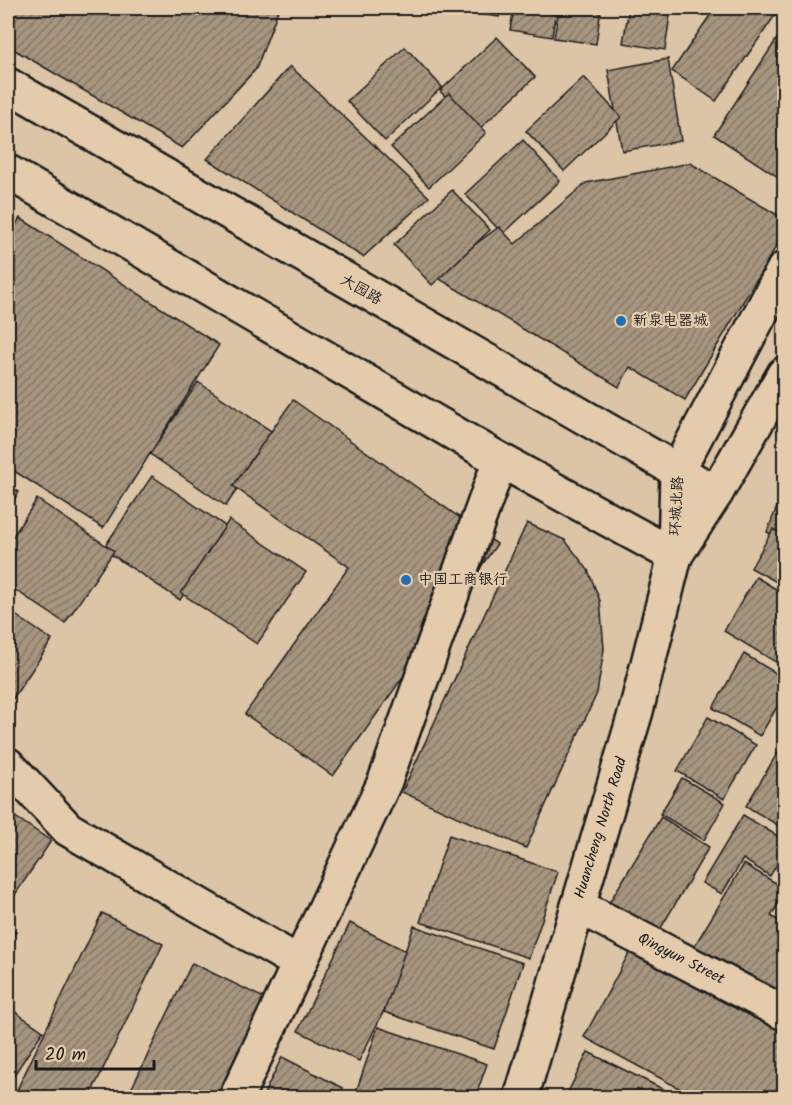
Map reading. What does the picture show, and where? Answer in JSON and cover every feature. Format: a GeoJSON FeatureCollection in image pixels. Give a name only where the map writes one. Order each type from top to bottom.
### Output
{"type":"FeatureCollection","features":[{"type":"Feature","properties":{"kind":"main road","name":"大园路"},"geometry":{"type":"LineString","coordinates":[[8,85],[716,494]]}},
{"type":"Feature","properties":{"kind":"main road"},"geometry":{"type":"LineString","coordinates":[[8,172],[500,460],[675,556]]}},
{"type":"Feature","properties":{"kind":"main road","name":"环城北路"},"geometry":{"type":"LineString","coordinates":[[675,556],[677,472],[784,268]]}},
{"type":"Feature","properties":{"kind":"main road","name":"环城北路"},"geometry":{"type":"LineString","coordinates":[[675,556],[716,494],[784,374]]}},
{"type":"Feature","properties":{"kind":"main road"},"geometry":{"type":"LineString","coordinates":[[236,1098],[385,781],[500,460]]}},
{"type":"Feature","properties":{"kind":"main road","name":"Huancheng North Road"},"geometry":{"type":"LineString","coordinates":[[521,1098],[636,711],[675,556]]}},
{"type":"Feature","properties":{"kind":"main road"},"geometry":{"type":"LineString","coordinates":[[8,765],[68,829],[299,963]]}},
{"type":"Feature","properties":{"kind":"main road","name":"Qingyun Street"},"geometry":{"type":"LineString","coordinates":[[578,906],[784,1013]]}},
{"type":"Feature","properties":{"kind":"building"},"geometry":{"type":"Polygon","coordinates":[[[8,8],[279,8],[256,69],[182,148],[8,46],[8,8]]]}},
{"type":"Feature","properties":{"kind":"building"},"geometry":{"type":"Polygon","coordinates":[[[367,8],[396,8],[395,12],[367,8]]]}},
{"type":"Feature","properties":{"kind":"building"},"geometry":{"type":"Polygon","coordinates":[[[458,8],[501,8],[499,17],[457,11],[458,8]]]}},
{"type":"Feature","properties":{"kind":"building"},"geometry":{"type":"Polygon","coordinates":[[[514,8],[556,8],[552,37],[510,30],[514,8]]]}},
{"type":"Feature","properties":{"kind":"building"},"geometry":{"type":"Polygon","coordinates":[[[559,8],[601,8],[596,44],[554,38],[559,8]]]}},
{"type":"Feature","properties":{"kind":"building"},"geometry":{"type":"Polygon","coordinates":[[[629,8],[671,8],[665,50],[623,43],[629,8]]]}},
{"type":"Feature","properties":{"kind":"building"},"geometry":{"type":"Polygon","coordinates":[[[715,8],[780,8],[716,101],[672,71],[715,8]]]}},
{"type":"Feature","properties":{"kind":"building"},"geometry":{"type":"Polygon","coordinates":[[[784,28],[784,167],[778,177],[714,135],[784,28]]]}},
{"type":"Feature","properties":{"kind":"building"},"geometry":{"type":"Polygon","coordinates":[[[497,37],[535,77],[477,131],[440,91],[497,37]]]}},
{"type":"Feature","properties":{"kind":"building"},"geometry":{"type":"Polygon","coordinates":[[[405,47],[442,87],[385,141],[347,101],[405,47]]]}},
{"type":"Feature","properties":{"kind":"building"},"geometry":{"type":"Polygon","coordinates":[[[668,59],[681,141],[622,151],[608,70],[668,59]]]}},
{"type":"Feature","properties":{"kind":"building"},"geometry":{"type":"Polygon","coordinates":[[[290,66],[429,197],[363,257],[207,159],[290,66]]]}},
{"type":"Feature","properties":{"kind":"building"},"geometry":{"type":"Polygon","coordinates":[[[584,77],[621,117],[564,171],[526,131],[584,77]]]}},
{"type":"Feature","properties":{"kind":"building"},"geometry":{"type":"Polygon","coordinates":[[[449,93],[486,133],[429,187],[391,147],[449,93]]]}},
{"type":"Feature","properties":{"kind":"building"},"geometry":{"type":"Polygon","coordinates":[[[523,140],[560,181],[503,234],[465,194],[523,140]]]}},
{"type":"Feature","properties":{"kind":"building","name":"新泉电器城"},"geometry":{"type":"Polygon","coordinates":[[[690,163],[784,219],[784,233],[685,400],[630,367],[619,387],[433,275],[499,227],[515,244],[586,183],[690,163]]]}},
{"type":"Feature","properties":{"kind":"building"},"geometry":{"type":"Polygon","coordinates":[[[452,190],[490,230],[432,285],[394,245],[452,190]]]}},
{"type":"Feature","properties":{"kind":"building"},"geometry":{"type":"Polygon","coordinates":[[[20,218],[219,345],[103,528],[8,467],[8,237],[20,218]]]}},
{"type":"Feature","properties":{"kind":"building"},"geometry":{"type":"Polygon","coordinates":[[[198,382],[274,433],[226,506],[150,454],[198,382]]]}},
{"type":"Feature","properties":{"kind":"building","name":"中国工商银行"},"geometry":{"type":"Polygon","coordinates":[[[293,400],[497,544],[333,776],[245,714],[349,567],[233,486],[293,400]]]}},
{"type":"Feature","properties":{"kind":"building"},"geometry":{"type":"Polygon","coordinates":[[[152,476],[228,528],[180,600],[103,549],[152,476]]]}},
{"type":"Feature","properties":{"kind":"building"},"geometry":{"type":"Polygon","coordinates":[[[8,485],[19,492],[8,509],[8,485]]]}},
{"type":"Feature","properties":{"kind":"building"},"geometry":{"type":"Polygon","coordinates":[[[37,499],[114,551],[65,623],[8,585],[8,544],[37,499]]]}},
{"type":"Feature","properties":{"kind":"building"},"geometry":{"type":"Polygon","coordinates":[[[777,507],[784,510],[784,539],[767,532],[777,507]]]}},
{"type":"Feature","properties":{"kind":"building"},"geometry":{"type":"Polygon","coordinates":[[[229,520],[306,572],[257,644],[181,593],[229,520]]]}},
{"type":"Feature","properties":{"kind":"building"},"geometry":{"type":"Polygon","coordinates":[[[527,523],[565,540],[588,570],[600,601],[604,649],[597,693],[526,848],[402,792],[527,523]]]}},
{"type":"Feature","properties":{"kind":"building"},"geometry":{"type":"Polygon","coordinates":[[[773,529],[784,536],[784,586],[751,568],[773,529]]]}},
{"type":"Feature","properties":{"kind":"building"},"geometry":{"type":"Polygon","coordinates":[[[756,577],[784,594],[784,667],[724,631],[756,577]]]}},
{"type":"Feature","properties":{"kind":"building"},"geometry":{"type":"Polygon","coordinates":[[[8,610],[52,640],[8,706],[8,610]]]}},
{"type":"Feature","properties":{"kind":"building"},"geometry":{"type":"Polygon","coordinates":[[[744,654],[784,678],[784,695],[760,736],[713,708],[744,654]]]}},
{"type":"Feature","properties":{"kind":"building"},"geometry":{"type":"Polygon","coordinates":[[[708,717],[756,745],[724,799],[677,771],[708,717]]]}},
{"type":"Feature","properties":{"kind":"building"},"geometry":{"type":"Polygon","coordinates":[[[778,752],[784,756],[784,829],[746,806],[778,752]]]}},
{"type":"Feature","properties":{"kind":"building"},"geometry":{"type":"Polygon","coordinates":[[[682,778],[725,803],[704,840],[660,814],[682,778]]]}},
{"type":"Feature","properties":{"kind":"building"},"geometry":{"type":"Polygon","coordinates":[[[8,812],[51,841],[8,905],[8,812]]]}},
{"type":"Feature","properties":{"kind":"building"},"geometry":{"type":"Polygon","coordinates":[[[743,815],[784,840],[784,852],[770,876],[743,859],[722,894],[702,883],[743,815]]]}},
{"type":"Feature","properties":{"kind":"building"},"geometry":{"type":"Polygon","coordinates":[[[661,817],[709,847],[655,938],[606,908],[661,817]]]}},
{"type":"Feature","properties":{"kind":"building"},"geometry":{"type":"Polygon","coordinates":[[[449,835],[558,872],[529,958],[420,922],[449,835]]]}},
{"type":"Feature","properties":{"kind":"building"},"geometry":{"type":"Polygon","coordinates":[[[744,864],[784,888],[784,894],[771,916],[784,924],[784,1006],[692,950],[744,864]]]}},
{"type":"Feature","properties":{"kind":"building"},"geometry":{"type":"Polygon","coordinates":[[[102,913],[163,944],[89,1098],[13,1098],[102,913]]]}},
{"type":"Feature","properties":{"kind":"building"},"geometry":{"type":"Polygon","coordinates":[[[350,923],[412,954],[359,1061],[298,1031],[350,923]]]}},
{"type":"Feature","properties":{"kind":"building"},"geometry":{"type":"Polygon","coordinates":[[[8,926],[16,932],[8,946],[8,926]]]}},
{"type":"Feature","properties":{"kind":"building"},"geometry":{"type":"Polygon","coordinates":[[[414,926],[523,963],[494,1049],[384,1012],[414,926]]]}},
{"type":"Feature","properties":{"kind":"building"},"geometry":{"type":"Polygon","coordinates":[[[634,944],[784,1026],[784,1098],[697,1098],[584,1037],[634,944]]]}},
{"type":"Feature","properties":{"kind":"building"},"geometry":{"type":"Polygon","coordinates":[[[192,963],[264,998],[216,1098],[127,1098],[192,963]]]}},
{"type":"Feature","properties":{"kind":"building"},"geometry":{"type":"Polygon","coordinates":[[[8,1007],[43,1031],[8,1084],[8,1007]]]}},
{"type":"Feature","properties":{"kind":"building"},"geometry":{"type":"Polygon","coordinates":[[[378,1027],[487,1064],[475,1098],[354,1098],[378,1027]]]}},
{"type":"Feature","properties":{"kind":"building"},"geometry":{"type":"Polygon","coordinates":[[[588,1052],[681,1098],[565,1098],[588,1052]]]}},
{"type":"Feature","properties":{"kind":"building"},"geometry":{"type":"Polygon","coordinates":[[[282,1057],[343,1088],[339,1098],[262,1098],[282,1057]]]}},
{"type":"Feature","properties":{"kind":"place","name":"新泉电器城"},"geometry":{"type":"Point","coordinates":[621,321]}},
{"type":"Feature","properties":{"kind":"place","name":"中国工商银行"},"geometry":{"type":"Point","coordinates":[406,580]}}]}
